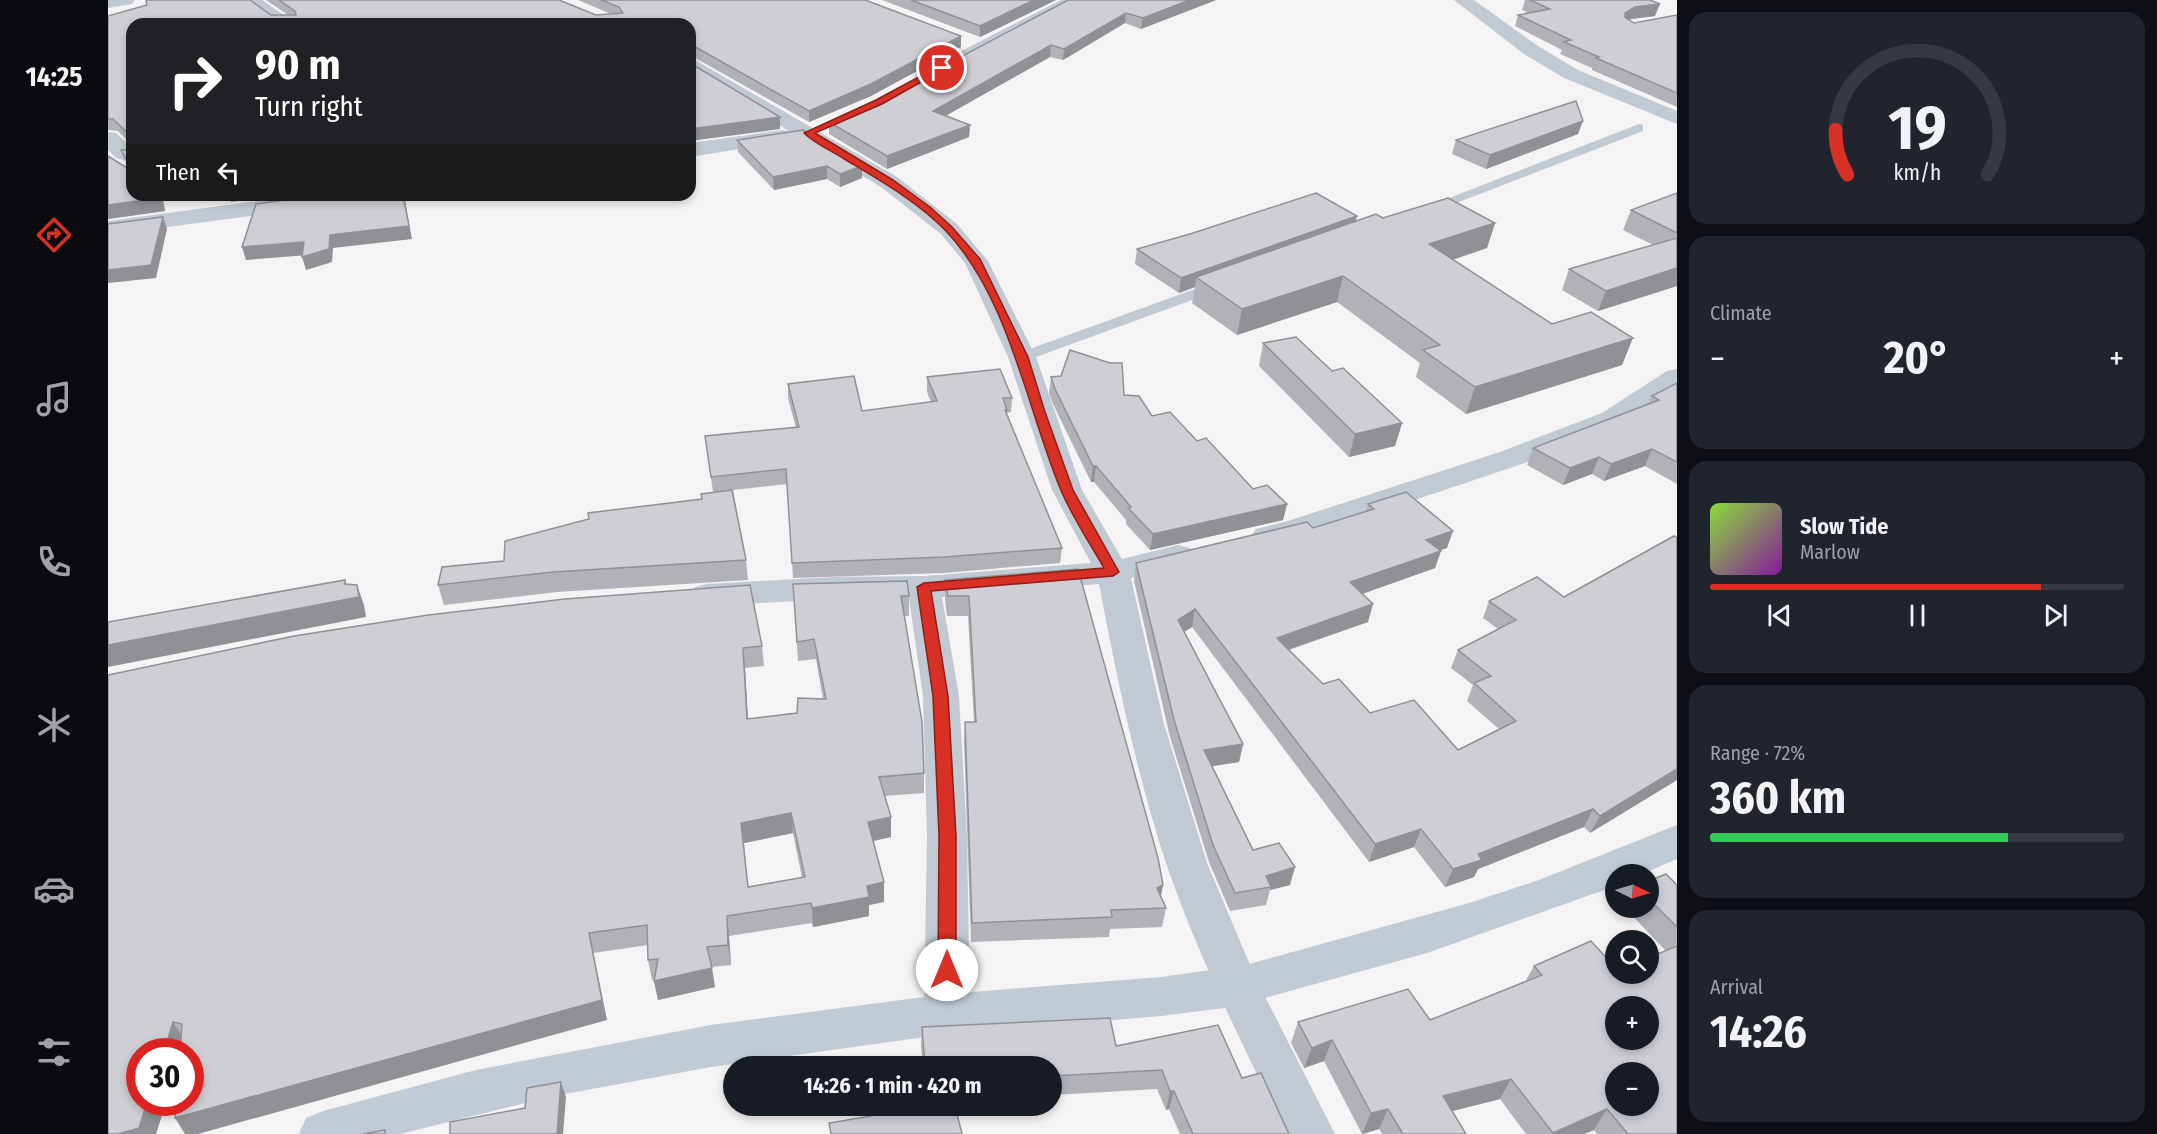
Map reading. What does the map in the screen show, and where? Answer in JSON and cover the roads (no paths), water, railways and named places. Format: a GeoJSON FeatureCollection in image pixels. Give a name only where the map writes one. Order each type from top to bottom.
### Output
{"type":"FeatureCollection","features":[{"type":"Feature","properties":{"kind":"street"},"geometry":{"type":"LineString","coordinates":[[108,3],[126,0]]}},
{"type":"Feature","properties":{"kind":"street"},"geometry":{"type":"LineString","coordinates":[[250,0],[278,18]]}},
{"type":"Feature","properties":{"kind":"street"},"geometry":{"type":"LineString","coordinates":[[918,63],[922,79],[981,46],[1075,0]]}},
{"type":"Feature","properties":{"kind":"street"},"geometry":{"type":"LineString","coordinates":[[1463,0],[1560,68],[1677,118]]}},
{"type":"Feature","properties":{"kind":"street"},"geometry":{"type":"LineString","coordinates":[[960,38],[981,46]]}},
{"type":"Feature","properties":{"kind":"street"},"geometry":{"type":"LineString","coordinates":[[696,66],[818,129],[949,229],[976,261],[1022,357],[1067,490],[1113,572],[1145,724],[1187,862],[1237,986],[1311,1134]]}},
{"type":"Feature","properties":{"kind":"street"},"geometry":{"type":"LineString","coordinates":[[696,149],[818,129]]}},
{"type":"Feature","properties":{"kind":"street"},"geometry":{"type":"LineString","coordinates":[[108,138],[121,155]]}},
{"type":"Feature","properties":{"kind":"street"},"geometry":{"type":"LineString","coordinates":[[217,201],[228,211]]}},
{"type":"Feature","properties":{"kind":"street"},"geometry":{"type":"LineString","coordinates":[[108,228],[307,201]]}},
{"type":"Feature","properties":{"kind":"street"},"geometry":{"type":"LineString","coordinates":[[1235,543],[1296,529],[1511,458],[1611,419],[1677,377]]}},
{"type":"Feature","properties":{"kind":"street"},"geometry":{"type":"LineString","coordinates":[[678,596],[833,588],[924,587],[1113,572],[1202,551]]}},
{"type":"Feature","properties":{"kind":"street"},"geometry":{"type":"LineString","coordinates":[[924,587],[941,696],[947,836],[947,1014]]}},
{"type":"Feature","properties":{"kind":"street"},"geometry":{"type":"LineString","coordinates":[[323,1134],[377,1117],[487,1089],[569,1071],[715,1045],[947,1014],[1048,1005],[1147,1000],[1237,986],[1404,942],[1502,911],[1617,868],[1677,841]]}},
{"type":"Feature","properties":{"kind":"lane"},"geometry":{"type":"LineString","coordinates":[[1412,215],[1639,128]]}},
{"type":"Feature","properties":{"kind":"lane"},"geometry":{"type":"LineString","coordinates":[[1022,357],[1235,280]]}}]}
